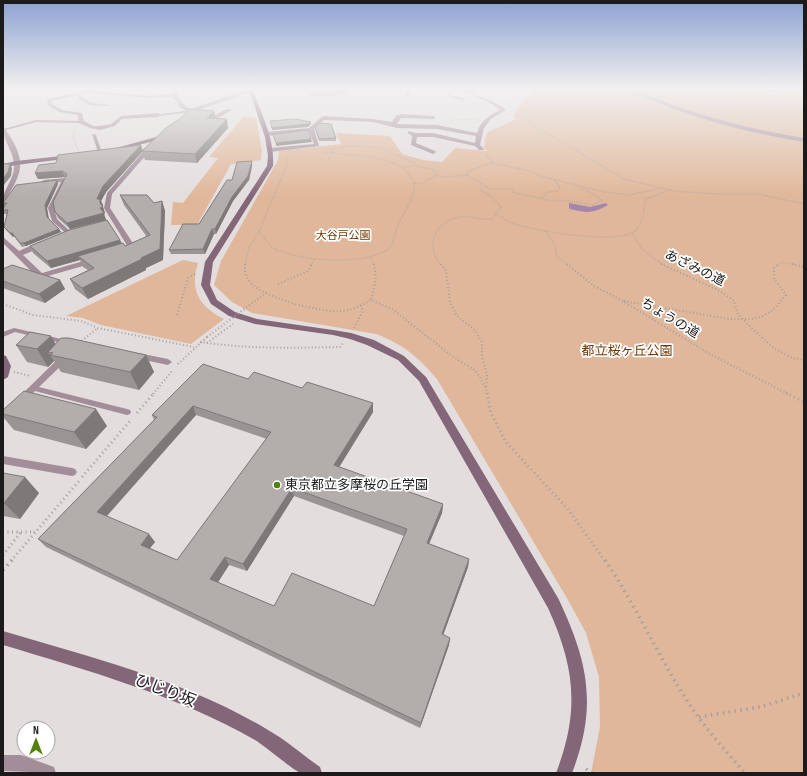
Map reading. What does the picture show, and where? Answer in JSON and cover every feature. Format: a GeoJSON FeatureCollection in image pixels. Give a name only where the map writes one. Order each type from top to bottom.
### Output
{"type":"FeatureCollection","features":[{"type":"Feature","properties":{"kind":"street"},"geometry":{"type":"LineString","coordinates":[[84,124],[100,128],[114,124]]}},
{"type":"Feature","properties":{"kind":"street"},"geometry":{"type":"LineString","coordinates":[[265,124],[270,150],[270,166],[209,262],[205,272],[204,285],[210,297],[222,309],[242,318],[269,325],[350,336],[376,345],[400,358],[423,379],[553,603],[570,642],[580,681],[580,719],[572,755],[564,773]]}},
{"type":"Feature","properties":{"kind":"street"},"geometry":{"type":"LineString","coordinates":[[267,134],[311,129],[316,124]]}},
{"type":"Feature","properties":{"kind":"street"},"geometry":{"type":"LineString","coordinates":[[394,124],[397,126],[437,127],[478,135]]}},
{"type":"Feature","properties":{"kind":"street"},"geometry":{"type":"LineString","coordinates":[[410,126],[410,132],[415,135],[433,135],[479,147],[478,135],[484,124]]}},
{"type":"Feature","properties":{"kind":"street"},"geometry":{"type":"LineString","coordinates":[[731,124],[804,140]]}},
{"type":"Feature","properties":{"kind":"street"},"geometry":{"type":"LineString","coordinates":[[270,150],[317,145],[311,129]]}},
{"type":"Feature","properties":{"kind":"street"},"geometry":{"type":"LineString","coordinates":[[3,130],[14,148],[16,163],[16,177],[3,200]]}},
{"type":"Feature","properties":{"kind":"street"},"geometry":{"type":"LineString","coordinates":[[415,135],[413,144],[416,147],[433,152]]}},
{"type":"Feature","properties":{"kind":"street"},"geometry":{"type":"LineString","coordinates":[[93,153],[158,138],[109,194],[107,208],[111,222],[132,248],[117,253]]}},
{"type":"Feature","properties":{"kind":"street"},"geometry":{"type":"LineString","coordinates":[[3,166],[16,163],[80,156]]}},
{"type":"Feature","properties":{"kind":"street"},"geometry":{"type":"LineString","coordinates":[[18,254],[65,235],[54,220],[51,208],[66,180],[35,183]]}},
{"type":"Feature","properties":{"kind":"street"},"geometry":{"type":"LineString","coordinates":[[12,185],[20,184]]}},
{"type":"Feature","properties":{"kind":"street"},"geometry":{"type":"LineString","coordinates":[[3,239],[18,254],[26,266],[41,276],[102,257]]}},
{"type":"Feature","properties":{"kind":"street"},"geometry":{"type":"LineString","coordinates":[[3,358],[6,366],[3,378]]}},
{"type":"Feature","properties":{"kind":"street","name":"ひじり坂"},"geometry":{"type":"LineString","coordinates":[[3,638],[136,679],[201,705],[263,736],[314,773]]}},
{"type":"Feature","properties":{"kind":"street"},"geometry":{"type":"LineString","coordinates":[[3,763],[21,763],[48,773]]}},
{"type":"Feature","properties":{"kind":"lane"},"geometry":{"type":"LineString","coordinates":[[3,130],[24,124]]}},
{"type":"Feature","properties":{"kind":"lane"},"geometry":{"type":"LineString","coordinates":[[94,135],[100,152]]}},
{"type":"Feature","properties":{"kind":"lane"},"geometry":{"type":"LineString","coordinates":[[3,335],[14,330],[73,349],[16,405]]}},
{"type":"Feature","properties":{"kind":"lane"},"geometry":{"type":"LineString","coordinates":[[130,354],[168,362]]}},
{"type":"Feature","properties":{"kind":"lane"},"geometry":{"type":"LineString","coordinates":[[33,388],[127,412]]}},
{"type":"Feature","properties":{"kind":"lane"},"geometry":{"type":"LineString","coordinates":[[3,460],[72,472]]}},
{"type":"Feature","properties":{"kind":"path"},"geometry":{"type":"LineString","coordinates":[[77,124],[74,136],[80,156]]}},
{"type":"Feature","properties":{"kind":"path"},"geometry":{"type":"LineString","coordinates":[[531,124],[624,179],[671,190],[715,194],[758,194],[804,204]]}},
{"type":"Feature","properties":{"kind":"path"},"geometry":{"type":"LineString","coordinates":[[328,162],[333,149],[341,146],[378,147],[416,163],[416,166]]}},
{"type":"Feature","properties":{"kind":"path"},"geometry":{"type":"LineString","coordinates":[[323,153],[331,152],[382,160],[402,168],[416,166],[433,169],[436,176]]}},
{"type":"Feature","properties":{"kind":"path"},"geometry":{"type":"LineString","coordinates":[[287,157],[288,163],[259,231],[253,238],[244,265],[248,280],[254,287],[291,301],[324,311],[342,311],[362,306],[371,300]]}},
{"type":"Feature","properties":{"kind":"path"},"geometry":{"type":"LineString","coordinates":[[467,175],[468,171],[474,168],[492,163],[531,171],[540,176],[554,180],[606,192],[628,195],[663,188]]}},
{"type":"Feature","properties":{"kind":"path"},"geometry":{"type":"LineString","coordinates":[[259,231],[267,243],[274,248],[292,254],[315,258],[350,259],[370,257],[388,250],[394,242],[396,228],[413,193],[414,184],[402,168]]}},
{"type":"Feature","properties":{"kind":"path"},"geometry":{"type":"LineString","coordinates":[[414,184],[426,183],[427,180],[436,176],[446,177],[467,175],[490,189],[510,189],[515,193],[540,199],[593,205],[602,200],[578,185]]}},
{"type":"Feature","properties":{"kind":"path"},"geometry":{"type":"LineString","coordinates":[[540,199],[548,192],[558,190],[560,188],[554,180]]}},
{"type":"Feature","properties":{"kind":"path"},"geometry":{"type":"LineString","coordinates":[[480,184],[482,191],[492,197],[501,207],[492,219],[484,220],[462,217],[452,220],[438,229],[435,233],[433,241],[435,257],[446,270],[450,302],[457,316],[475,330],[482,342],[482,356],[487,374],[486,388],[491,413],[505,441],[567,508],[596,547],[623,587],[686,699],[711,735],[745,773]]}},
{"type":"Feature","properties":{"kind":"path"},"geometry":{"type":"LineString","coordinates":[[496,214],[515,224],[545,231],[613,237],[632,233],[637,230],[646,199],[671,190]]}},
{"type":"Feature","properties":{"kind":"path","name":"ちょうの道"},"geometry":{"type":"LineString","coordinates":[[545,231],[555,245],[557,256],[594,286],[621,300],[708,353],[804,402]]}},
{"type":"Feature","properties":{"kind":"path","name":"あざみの道"},"geometry":{"type":"LineString","coordinates":[[632,233],[642,249],[660,264],[720,291],[734,301],[738,315],[772,347],[792,358],[804,360]]}},
{"type":"Feature","properties":{"kind":"path"},"geometry":{"type":"LineString","coordinates":[[370,257],[376,266],[375,281],[370,296],[371,300]]}},
{"type":"Feature","properties":{"kind":"path"},"geometry":{"type":"LineString","coordinates":[[278,284],[286,279],[308,271],[315,258]]}},
{"type":"Feature","properties":{"kind":"path"},"geometry":{"type":"LineString","coordinates":[[621,300],[729,319],[761,317],[774,310],[786,295],[774,279],[774,268],[782,262],[804,267]]}},
{"type":"Feature","properties":{"kind":"path"},"geometry":{"type":"LineString","coordinates":[[177,315],[182,293],[188,278],[198,273]]}},
{"type":"Feature","properties":{"kind":"path"},"geometry":{"type":"LineString","coordinates":[[3,570],[194,347],[267,292]]}},
{"type":"Feature","properties":{"kind":"path"},"geometry":{"type":"LineString","coordinates":[[371,300],[392,309],[452,356],[476,371],[486,388]]}},
{"type":"Feature","properties":{"kind":"path"},"geometry":{"type":"LineString","coordinates":[[3,304],[32,315],[80,321],[98,328],[194,347]]}},
{"type":"Feature","properties":{"kind":"path"},"geometry":{"type":"LineString","coordinates":[[353,330],[363,311],[362,306]]}},
{"type":"Feature","properties":{"kind":"path"},"geometry":{"type":"LineString","coordinates":[[207,343],[235,322]]}},
{"type":"Feature","properties":{"kind":"path"},"geometry":{"type":"LineString","coordinates":[[73,349],[98,328]]}},
{"type":"Feature","properties":{"kind":"path"},"geometry":{"type":"LineString","coordinates":[[200,342],[235,346],[340,347],[346,340]]}},
{"type":"Feature","properties":{"kind":"path"},"geometry":{"type":"LineString","coordinates":[[14,372],[25,374]]}},
{"type":"Feature","properties":{"kind":"path"},"geometry":{"type":"LineString","coordinates":[[3,532],[35,532]]}},
{"type":"Feature","properties":{"kind":"path"},"geometry":{"type":"LineString","coordinates":[[3,555],[22,532]]}},
{"type":"Feature","properties":{"kind":"path"},"geometry":{"type":"LineString","coordinates":[[699,717],[760,707],[804,693]]}},
{"type":"Feature","properties":{"kind":"path"},"geometry":{"type":"LineString","coordinates":[[586,768],[592,773]]}},
{"type":"Feature","properties":{"kind":"green space"},"geometry":{"type":"Polygon","coordinates":[[[237,124],[257,124],[262,151],[261,160],[231,164],[197,225],[171,225],[173,202],[183,203],[218,158],[209,157],[237,124]]]}},
{"type":"Feature","properties":{"kind":"green space","name":"都立桜ヶ丘公園"},"geometry":{"type":"Polygon","coordinates":[[[505,124],[804,124],[804,773],[591,773],[600,727],[599,677],[586,633],[437,379],[410,352],[386,338],[376,334],[252,313],[232,302],[214,285],[221,261],[278,160],[279,151],[341,144],[336,133],[390,136],[402,154],[423,160],[442,162],[455,148],[487,151],[484,148],[485,138],[488,132],[505,124]]]}},
{"type":"Feature","properties":{"kind":"green space"},"geometry":{"type":"Polygon","coordinates":[[[183,260],[198,263],[195,281],[199,297],[209,309],[224,319],[191,344],[101,325],[83,318],[66,316],[183,260]]]}},
{"type":"Feature","properties":{"kind":"shaded area"},"geometry":{"type":"Polygon","coordinates":[[[569,203],[590,207],[606,203],[608,205],[598,210],[586,212],[570,209],[569,203]]]}},
{"type":"Feature","properties":{"kind":"building"},"geometry":{"type":"Polygon","coordinates":[[[172,124],[222,124],[195,154],[142,151],[172,124]]]}},
{"type":"Feature","properties":{"kind":"building"},"geometry":{"type":"Polygon","coordinates":[[[271,124],[306,124],[272,128],[271,124]]]}},
{"type":"Feature","properties":{"kind":"building"},"geometry":{"type":"Polygon","coordinates":[[[318,124],[331,124],[336,138],[319,139],[315,127],[318,124]]]}},
{"type":"Feature","properties":{"kind":"building"},"geometry":{"type":"Polygon","coordinates":[[[308,130],[311,139],[276,143],[273,134],[308,130]]]}},
{"type":"Feature","properties":{"kind":"building"},"geometry":{"type":"Polygon","coordinates":[[[141,145],[103,186],[97,199],[100,199],[100,203],[103,207],[100,208],[104,213],[67,223],[55,212],[53,202],[67,174],[62,171],[35,173],[39,165],[56,163],[58,155],[141,145]]]}},
{"type":"Feature","properties":{"kind":"building"},"geometry":{"type":"Polygon","coordinates":[[[252,161],[248,176],[232,197],[215,229],[212,229],[203,249],[169,250],[183,224],[199,224],[227,180],[232,180],[237,162],[252,161]]]}},
{"type":"Feature","properties":{"kind":"building"},"geometry":{"type":"Polygon","coordinates":[[[3,164],[10,164],[8,172],[3,179],[3,164]]]}},
{"type":"Feature","properties":{"kind":"building"},"geometry":{"type":"Polygon","coordinates":[[[57,180],[45,205],[47,217],[59,229],[24,243],[20,243],[12,233],[4,227],[8,210],[3,210],[7,203],[3,203],[16,185],[57,180]]]}},
{"type":"Feature","properties":{"kind":"building"},"geometry":{"type":"Polygon","coordinates":[[[120,195],[147,195],[154,203],[162,201],[160,249],[82,288],[70,279],[94,268],[78,256],[123,243],[125,246],[150,235],[120,195]]]}},
{"type":"Feature","properties":{"kind":"building"},"geometry":{"type":"Polygon","coordinates":[[[107,220],[120,240],[47,261],[30,246],[69,230],[107,220]]]}},
{"type":"Feature","properties":{"kind":"building"},"geometry":{"type":"Polygon","coordinates":[[[12,265],[60,280],[39,294],[3,281],[3,269],[12,265]]]}},
{"type":"Feature","properties":{"kind":"building"},"geometry":{"type":"Polygon","coordinates":[[[30,332],[51,336],[37,349],[16,345],[30,332]]]}},
{"type":"Feature","properties":{"kind":"building"},"geometry":{"type":"Polygon","coordinates":[[[61,338],[69,338],[146,355],[130,372],[50,355],[53,353],[48,352],[61,338]]]}},
{"type":"Feature","properties":{"kind":"building"},"geometry":{"type":"Polygon","coordinates":[[[203,364],[248,379],[254,372],[302,388],[307,382],[373,403],[334,465],[443,504],[427,543],[469,559],[442,634],[450,638],[421,723],[38,539],[157,417],[152,415],[203,364]],[[193,406],[97,512],[149,534],[141,545],[177,560],[271,432],[193,406]],[[292,488],[243,564],[225,557],[210,579],[274,606],[292,573],[374,606],[407,529],[292,488]]]}},
{"type":"Feature","properties":{"kind":"building"},"geometry":{"type":"Polygon","coordinates":[[[24,391],[96,409],[74,432],[3,414],[3,410],[24,391]]]}},
{"type":"Feature","properties":{"kind":"building"},"geometry":{"type":"Polygon","coordinates":[[[3,473],[25,477],[4,503],[3,503],[3,473]]]}},
{"type":"Feature","properties":{"kind":"place","name":"東京都立多摩桜の丘学園"},"geometry":{"type":"Point","coordinates":[277,485]}},
{"type":"Feature","properties":{"kind":"park label","name":"大谷戸公園"},"geometry":{"type":"Point","coordinates":[343,235]}}]}
